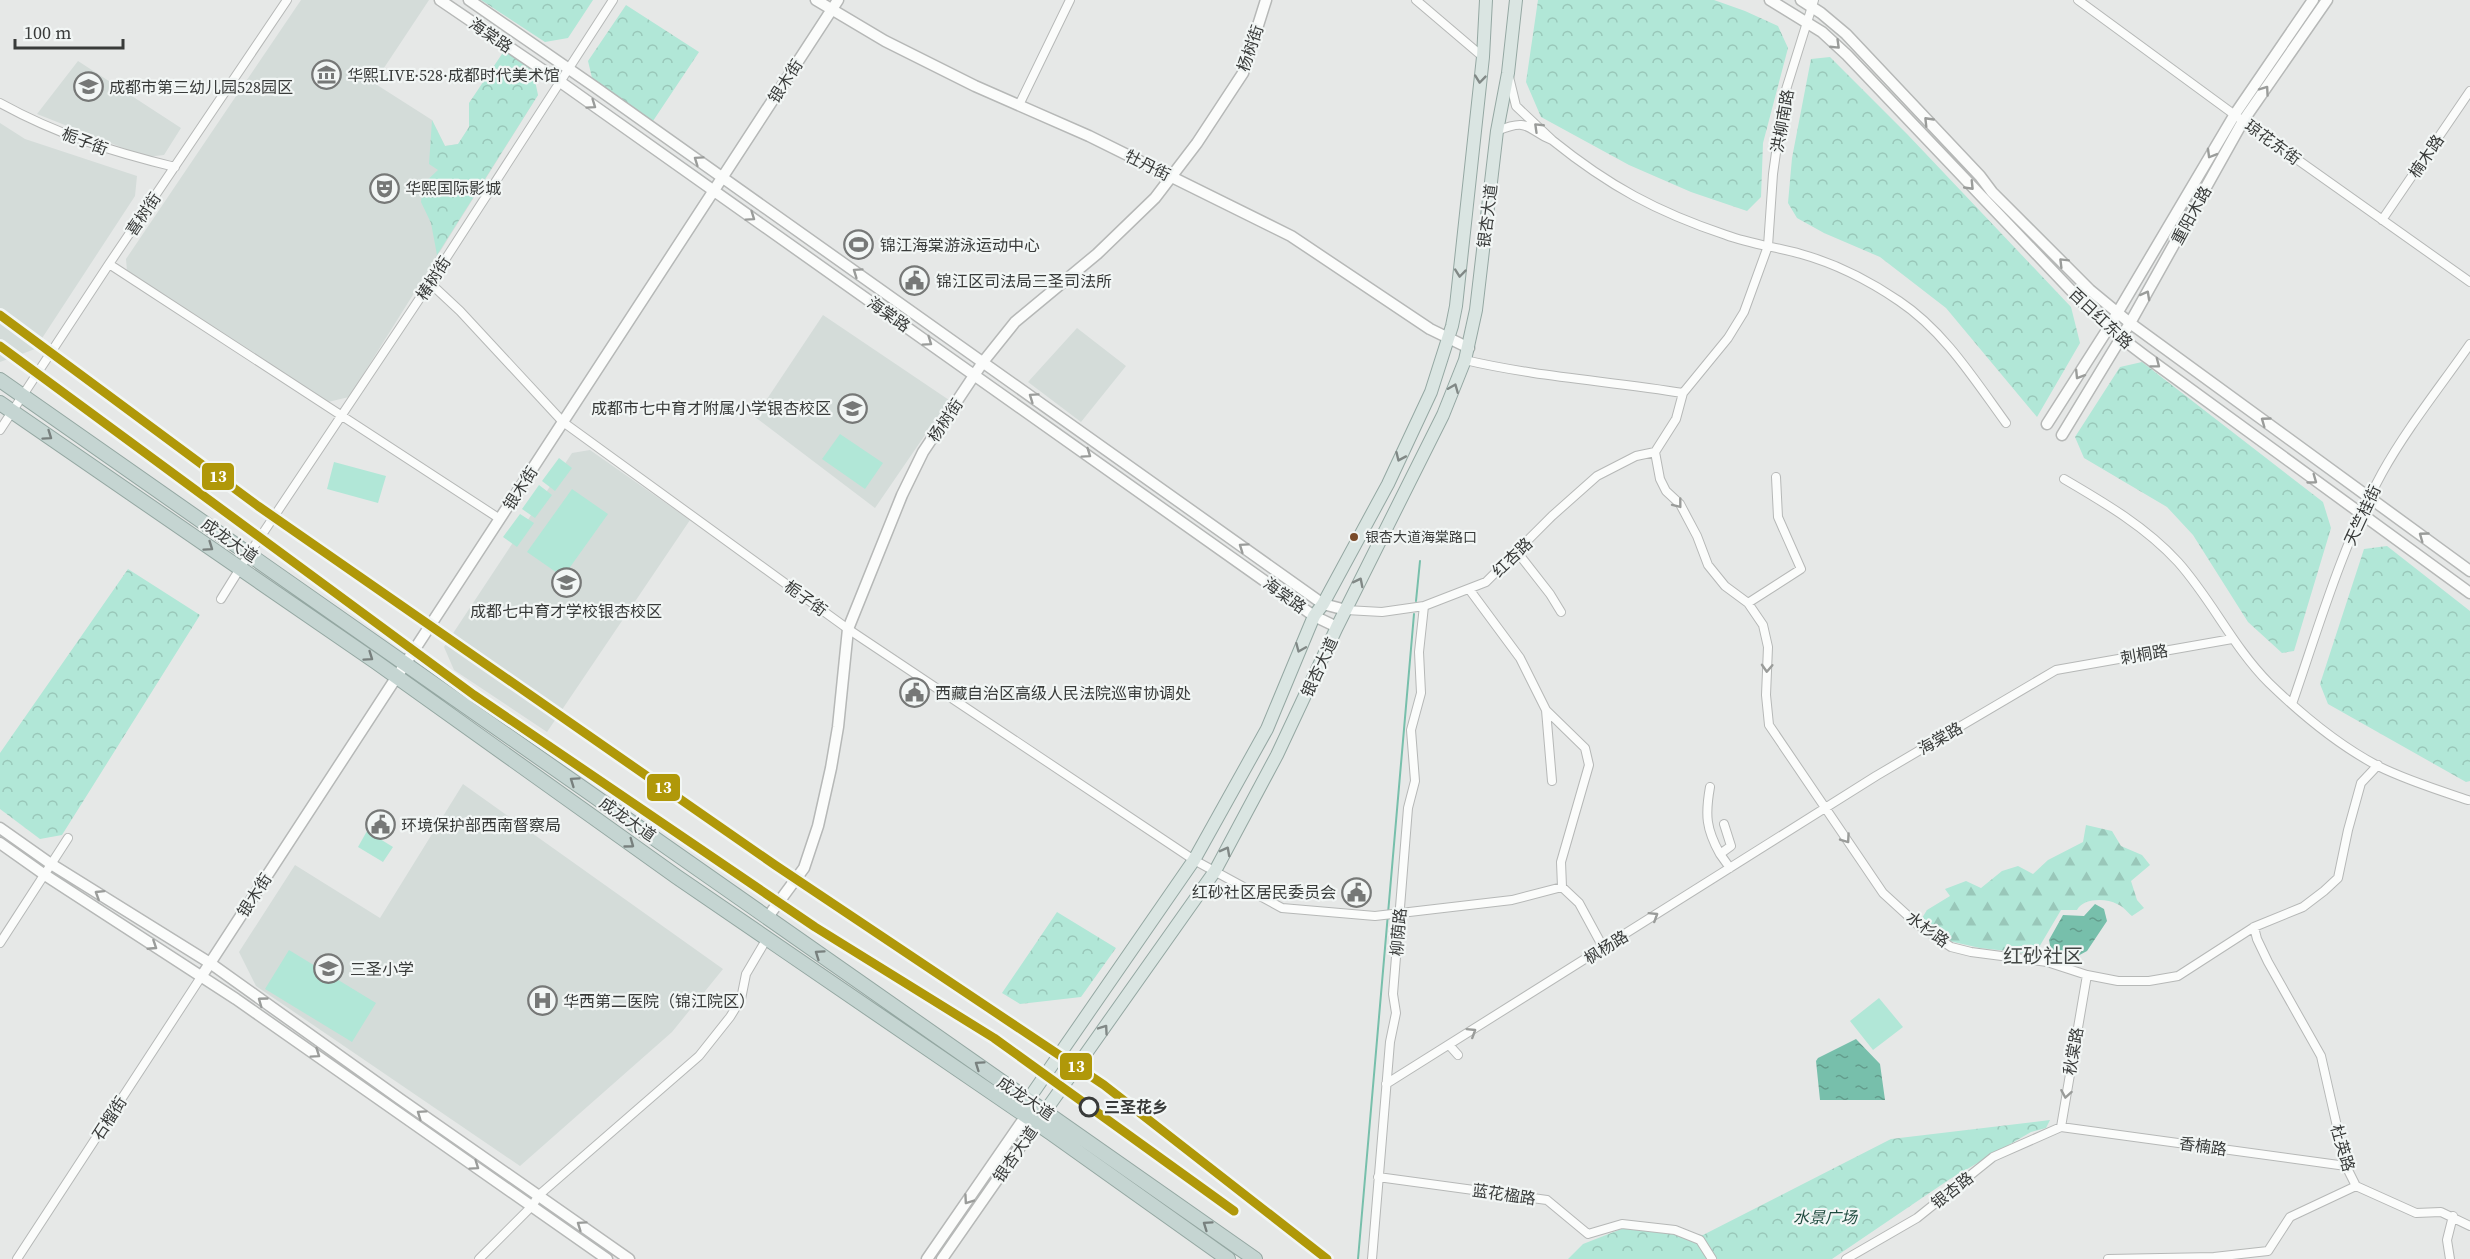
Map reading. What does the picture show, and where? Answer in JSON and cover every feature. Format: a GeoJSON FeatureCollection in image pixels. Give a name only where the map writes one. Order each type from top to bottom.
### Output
{"type":"FeatureCollection","features":[{"type":"Feature","properties":{"kind":"highway","name":"成龙大道"},"geometry":{"type":"LineString","coordinates":[[0,380],[1255,1259]]}},
{"type":"Feature","properties":{"kind":"highway","name":"成龙大道"},"geometry":{"type":"LineString","coordinates":[[0,403],[397,677],[766,940],[1228,1259]]}},
{"type":"Feature","properties":{"kind":"main road","name":"银杏大道"},"geometry":{"type":"LineString","coordinates":[[1486,0],[1483,57],[1456,306],[1431,392],[1388,484],[1323,604],[1314,616],[1267,729],[1194,860],[1028,1100],[1031,1121],[1046,1111],[1215,871],[1277,755],[1337,627],[1443,415],[1467,354],[1476,310],[1497,131],[1508,73],[1516,0]]}},
{"type":"Feature","properties":{"kind":"street","name":"喜树街"},"geometry":{"type":"LineString","coordinates":[[0,430],[287,0]]}},
{"type":"Feature","properties":{"kind":"street","name":"海棠路"},"geometry":{"type":"LineString","coordinates":[[440,0],[975,374],[1314,616],[1337,627]]}},
{"type":"Feature","properties":{"kind":"street","name":"海棠路"},"geometry":{"type":"LineString","coordinates":[[469,0],[723,177],[1323,604],[1346,610]]}},
{"type":"Feature","properties":{"kind":"street","name":"椿树街"},"geometry":{"type":"LineString","coordinates":[[221,599],[614,0]]}},
{"type":"Feature","properties":{"kind":"street","name":"牡丹街"},"geometry":{"type":"LineString","coordinates":[[816,0],[835,4],[885,41],[975,86],[1089,136],[1291,236],[1448,339],[1467,354]]}},
{"type":"Feature","properties":{"kind":"street"},"geometry":{"type":"LineString","coordinates":[[1019,105],[1070,0]]}},
{"type":"Feature","properties":{"kind":"street","name":"杨树街"},"geometry":{"type":"LineString","coordinates":[[767,918],[804,868],[818,826],[838,727],[848,629],[902,495],[923,452],[983,362],[1015,322],[1096,254],[1155,198],[1197,143],[1243,73],[1266,0]]}},
{"type":"Feature","properties":{"kind":"street"},"geometry":{"type":"LineString","coordinates":[[1416,0],[1483,57]]}},
{"type":"Feature","properties":{"kind":"street","name":"百日红东路"},"geometry":{"type":"LineString","coordinates":[[1770,0],[1822,32],[1847,55],[2084,304],[2120,338],[2470,593]]}},
{"type":"Feature","properties":{"kind":"street","name":"百日红东路"},"geometry":{"type":"LineString","coordinates":[[1801,0],[1813,3],[1846,34],[1980,176],[1992,192],[2090,290],[2130,323],[2470,571]]}},
{"type":"Feature","properties":{"kind":"street","name":"琼花东街"},"geometry":{"type":"LineString","coordinates":[[2078,0],[2470,282]]}},
{"type":"Feature","properties":{"kind":"street","name":"重阳木路"},"geometry":{"type":"LineString","coordinates":[[2047,424],[2313,0]]}},
{"type":"Feature","properties":{"kind":"street","name":"重阳木路"},"geometry":{"type":"LineString","coordinates":[[2062,435],[2130,323],[2239,118],[2327,0]]}},
{"type":"Feature","properties":{"kind":"street","name":"洪柳南路"},"geometry":{"type":"LineString","coordinates":[[1683,393],[1728,338],[1744,312],[1768,246],[1773,174],[1784,96],[1813,3]]}},
{"type":"Feature","properties":{"kind":"street","name":"银木街"},"geometry":{"type":"LineString","coordinates":[[201,976],[835,4]]}},
{"type":"Feature","properties":{"kind":"street"},"geometry":{"type":"LineString","coordinates":[[1508,73],[1516,106],[1552,140],[1589,170],[1663,212],[1729,236],[1843,268],[1901,302],[1942,338],[2006,423]]}},
{"type":"Feature","properties":{"kind":"street","name":"楠木路"},"geometry":{"type":"LineString","coordinates":[[2382,220],[2470,91]]}},
{"type":"Feature","properties":{"kind":"street","name":"栀子街"},"geometry":{"type":"LineString","coordinates":[[0,103],[31,120],[112,152],[175,167]]}},
{"type":"Feature","properties":{"kind":"street"},"geometry":{"type":"LineString","coordinates":[[1497,131],[1509,126],[1526,125],[1552,140]]}},
{"type":"Feature","properties":{"kind":"street"},"geometry":{"type":"LineString","coordinates":[[109,264],[500,519]]}},
{"type":"Feature","properties":{"kind":"street","name":"栀子街"},"geometry":{"type":"LineString","coordinates":[[430,283],[460,311],[563,422],[848,629],[1194,860],[1282,908],[1375,916],[1512,900],[1562,887]]}},
{"type":"Feature","properties":{"kind":"street","name":"天竺桂街"},"geometry":{"type":"LineString","coordinates":[[2292,704],[2336,578],[2361,515],[2400,441],[2470,344]]}},
{"type":"Feature","properties":{"kind":"street"},"geometry":{"type":"LineString","coordinates":[[1467,354],[1531,374],[1603,384],[1635,385],[1683,393],[1676,418],[1655,452]]}},
{"type":"Feature","properties":{"kind":"street","name":"红杏路"},"geometry":{"type":"LineString","coordinates":[[1346,610],[1382,612],[1424,606],[1486,582],[1518,553],[1552,516],[1598,476],[1636,456],[1655,452]]}},
{"type":"Feature","properties":{"kind":"street","name":"水杉路"},"geometry":{"type":"LineString","coordinates":[[1655,452],[1660,479],[1666,491],[1680,504],[1697,536],[1708,565],[1725,586],[1748,603],[1763,625],[1768,647],[1766,695],[1769,725],[1883,893],[1918,925],[1951,947],[1971,952],[2047,962],[2087,975],[2118,981],[2149,981],[2178,976],[2254,927],[2303,907],[2338,878],[2361,783],[2378,765]]}},
{"type":"Feature","properties":{"kind":"street"},"geometry":{"type":"LineString","coordinates":[[1748,603],[1801,569],[1778,517],[1776,477]]}},
{"type":"Feature","properties":{"kind":"street"},"geometry":{"type":"LineString","coordinates":[[2064,479],[2120,512],[2178,562],[2200,590],[2232,639],[2268,682],[2321,728],[2378,765],[2468,800]]}},
{"type":"Feature","properties":{"kind":"street"},"geometry":{"type":"LineString","coordinates":[[1518,553],[1561,612]]}},
{"type":"Feature","properties":{"kind":"street"},"geometry":{"type":"LineString","coordinates":[[1469,589],[1520,658],[1546,710],[1585,748],[1589,765],[1561,861],[1562,887],[1579,903],[1604,949]]}},
{"type":"Feature","properties":{"kind":"street","name":"柳荫路"},"geometry":{"type":"LineString","coordinates":[[1372,1259],[1390,1042],[1396,1013],[1393,994],[1396,913],[1408,808],[1415,781],[1412,730],[1421,693],[1419,652],[1424,606]]}},
{"type":"Feature","properties":{"kind":"street","name":"刺桐路"},"geometry":{"type":"LineString","coordinates":[[2056,670],[2232,639]]}},
{"type":"Feature","properties":{"kind":"street","name":"海棠路"},"geometry":{"type":"LineString","coordinates":[[1825,808],[2056,670]]}},
{"type":"Feature","properties":{"kind":"street"},"geometry":{"type":"LineString","coordinates":[[1546,710],[1552,781]]}},
{"type":"Feature","properties":{"kind":"street"},"geometry":{"type":"LineString","coordinates":[[1710,787],[1707,802],[1708,832],[1730,868]]}},
{"type":"Feature","properties":{"kind":"street","name":"枫杨路"},"geometry":{"type":"LineString","coordinates":[[1386,1084],[1450,1046],[1825,808]]}},
{"type":"Feature","properties":{"kind":"street"},"geometry":{"type":"LineString","coordinates":[[1720,854],[1731,846],[1724,824]]}},
{"type":"Feature","properties":{"kind":"street"},"geometry":{"type":"LineString","coordinates":[[0,828],[51,864],[210,963],[390,1093],[629,1259]]}},
{"type":"Feature","properties":{"kind":"street"},"geometry":{"type":"LineString","coordinates":[[0,944],[69,838]]}},
{"type":"Feature","properties":{"kind":"street"},"geometry":{"type":"LineString","coordinates":[[0,843],[373,1093],[607,1259]]}},
{"type":"Feature","properties":{"kind":"street","name":"杜英路"},"geometry":{"type":"LineString","coordinates":[[2108,1259],[2214,1257],[2268,1251],[2290,1217],[2356,1186],[2346,1166],[2321,1056],[2268,962],[2254,927]]}},
{"type":"Feature","properties":{"kind":"street"},"geometry":{"type":"LineString","coordinates":[[479,1259],[532,1206],[539,1195],[699,1056],[736,1008],[741,999],[746,974],[766,940]]}},
{"type":"Feature","properties":{"kind":"street","name":"秋棠路"},"geometry":{"type":"LineString","coordinates":[[2061,1127],[2087,975]]}},
{"type":"Feature","properties":{"kind":"street","name":"石榴街"},"geometry":{"type":"LineString","coordinates":[[17,1259],[201,976]]}},
{"type":"Feature","properties":{"kind":"street"},"geometry":{"type":"LineString","coordinates":[[1450,1046],[1458,1055]]}},
{"type":"Feature","properties":{"kind":"street","name":"银杏大道"},"geometry":{"type":"LineString","coordinates":[[927,1259],[1031,1121]]}},
{"type":"Feature","properties":{"kind":"street","name":"银杏大道"},"geometry":{"type":"LineString","coordinates":[[942,1259],[1031,1121]]}},
{"type":"Feature","properties":{"kind":"street","name":"香楠路"},"geometry":{"type":"LineString","coordinates":[[2061,1127],[2346,1166]]}},
{"type":"Feature","properties":{"kind":"street","name":"银杏路"},"geometry":{"type":"LineString","coordinates":[[1846,1259],[1917,1218],[1993,1157],[2061,1127]]}},
{"type":"Feature","properties":{"kind":"street","name":"蓝花楹路"},"geometry":{"type":"LineString","coordinates":[[1378,1177],[1547,1200],[1588,1234],[1622,1224],[1675,1230],[1700,1240],[1712,1259]]}},
{"type":"Feature","properties":{"kind":"street"},"geometry":{"type":"LineString","coordinates":[[2356,1186],[2416,1213],[2441,1212],[2470,1226]]}},
{"type":"Feature","properties":{"kind":"street"},"geometry":{"type":"LineString","coordinates":[[2450,1259],[2447,1240],[2453,1216]]}},
{"type":"Feature","properties":{"kind":"shaded area"},"geometry":{"type":"Polygon","coordinates":[[[301,0],[429,0],[374,83],[432,120],[445,146],[459,144],[469,127],[469,103],[538,95],[349,397],[328,402],[127,271],[126,259],[301,0]]]}},
{"type":"Feature","properties":{"kind":"shaded area","name":"成都市第三幼儿园528园区"},"geometry":{"type":"Polygon","coordinates":[[[78,61],[181,128],[164,155],[146,157],[37,114],[78,61]]]}},
{"type":"Feature","properties":{"kind":"shaded area"},"geometry":{"type":"Polygon","coordinates":[[[0,123],[25,139],[137,176],[135,196],[35,349],[0,362],[0,123]]]}},
{"type":"Feature","properties":{"kind":"shaded area","name":"成都市七中育才附属小学银杏校区"},"geometry":{"type":"Polygon","coordinates":[[[823,315],[949,400],[875,508],[755,417],[823,315]]]}},
{"type":"Feature","properties":{"kind":"shaded area"},"geometry":{"type":"Polygon","coordinates":[[[1077,328],[1126,366],[1081,422],[1028,382],[1077,328]]]}},
{"type":"Feature","properties":{"kind":"shaded area","name":"成都七中育才学校银杏校区"},"geometry":{"type":"Polygon","coordinates":[[[590,450],[690,520],[547,732],[454,670],[444,647],[572,453],[590,450]]]}},
{"type":"Feature","properties":{"kind":"shaded area","name":"华西第二医院（锦江院区）"},"geometry":{"type":"Polygon","coordinates":[[[463,784],[723,969],[672,1032],[520,1166],[256,986],[239,952],[295,865],[380,918],[463,784]]]}},
{"type":"Feature","properties":{"kind":"green space"},"geometry":{"type":"Polygon","coordinates":[[[481,0],[593,0],[568,38],[545,42],[481,0]]]}},
{"type":"Feature","properties":{"kind":"green space"},"geometry":{"type":"Polygon","coordinates":[[[1538,0],[1714,0],[1778,26],[1788,48],[1763,143],[1761,197],[1747,211],[1691,192],[1629,165],[1541,117],[1526,82],[1538,0]]]}},
{"type":"Feature","properties":{"kind":"green space"},"geometry":{"type":"Polygon","coordinates":[[[626,5],[699,52],[651,124],[593,82],[588,61],[626,5]]]}},
{"type":"Feature","properties":{"kind":"green space"},"geometry":{"type":"Polygon","coordinates":[[[506,48],[532,66],[538,95],[437,255],[431,223],[421,202],[423,184],[438,170],[429,164],[432,120],[445,146],[458,144],[469,127],[469,103],[506,48]]]}},
{"type":"Feature","properties":{"kind":"green space"},"geometry":{"type":"Polygon","coordinates":[[[1830,57],[1908,135],[2071,307],[2080,343],[2037,417],[1946,308],[1880,257],[1824,233],[1797,218],[1788,203],[1792,158],[1811,59],[1830,57]]]}},
{"type":"Feature","properties":{"kind":"green space"},"geometry":{"type":"Polygon","coordinates":[[[2142,362],[2323,502],[2331,528],[2294,651],[2282,653],[2248,622],[2193,535],[2167,507],[2084,458],[2075,437],[2120,367],[2142,362]]]}},
{"type":"Feature","properties":{"kind":"green space"},"geometry":{"type":"Polygon","coordinates":[[[840,434],[883,463],[865,489],[822,459],[840,434]]]}},
{"type":"Feature","properties":{"kind":"green space"},"geometry":{"type":"Polygon","coordinates":[[[559,458],[572,468],[555,491],[542,481],[559,458]]]}},
{"type":"Feature","properties":{"kind":"green space"},"geometry":{"type":"Polygon","coordinates":[[[334,462],[386,476],[378,503],[327,489],[334,462]]]}},
{"type":"Feature","properties":{"kind":"green space"},"geometry":{"type":"Polygon","coordinates":[[[539,485],[552,495],[535,518],[522,509],[539,485]]]}},
{"type":"Feature","properties":{"kind":"green space"},"geometry":{"type":"Polygon","coordinates":[[[572,489],[608,514],[563,577],[527,552],[572,489]]]}},
{"type":"Feature","properties":{"kind":"green space"},"geometry":{"type":"Polygon","coordinates":[[[520,514],[534,523],[517,547],[503,537],[520,514]]]}},
{"type":"Feature","properties":{"kind":"green space"},"geometry":{"type":"Polygon","coordinates":[[[2387,546],[2470,611],[2470,781],[2466,782],[2328,704],[2320,684],[2364,549],[2387,546]]]}},
{"type":"Feature","properties":{"kind":"green space"},"geometry":{"type":"Polygon","coordinates":[[[128,569],[200,615],[62,835],[40,839],[0,809],[0,753],[128,569]]]}},
{"type":"Feature","properties":{"kind":"green space"},"geometry":{"type":"Polygon","coordinates":[[[2086,825],[2112,831],[2121,846],[2142,855],[2150,865],[2131,881],[2137,900],[2144,908],[2132,916],[2119,905],[2101,900],[2084,903],[2077,910],[2061,910],[2035,954],[1980,948],[1949,941],[1922,918],[1927,910],[1950,896],[1945,889],[1966,881],[1981,888],[2002,871],[2018,866],[2033,874],[2048,860],[2083,842],[2086,825]]]}},
{"type":"Feature","properties":{"kind":"green space"},"geometry":{"type":"Polygon","coordinates":[[[367,831],[393,847],[383,862],[358,847],[367,831]]]}},
{"type":"Feature","properties":{"kind":"green space"},"geometry":{"type":"Polygon","coordinates":[[[1057,912],[1116,948],[1081,997],[1020,1004],[1002,993],[1057,912]]]}},
{"type":"Feature","properties":{"kind":"green space"},"geometry":{"type":"Polygon","coordinates":[[[289,950],[376,1003],[352,1042],[265,989],[289,950]]]}},
{"type":"Feature","properties":{"kind":"green space"},"geometry":{"type":"Polygon","coordinates":[[[1879,998],[1903,1027],[1873,1050],[1850,1021],[1879,998]]]}},
{"type":"Feature","properties":{"kind":"green space","name":"水景广场"},"geometry":{"type":"Polygon","coordinates":[[[2050,1120],[2046,1128],[2031,1132],[1950,1179],[1832,1259],[1568,1259],[1583,1244],[1624,1228],[1703,1235],[1891,1139],[2050,1120]]]}},
{"type":"Feature","properties":{"kind":"water"},"geometry":{"type":"Polygon","coordinates":[[[2095,904],[2104,909],[2107,921],[2087,951],[2074,958],[2051,950],[2049,940],[2063,915],[2084,916],[2095,904]]]}},
{"type":"Feature","properties":{"kind":"water"},"geometry":{"type":"Polygon","coordinates":[[[1856,1039],[1880,1064],[1885,1100],[1820,1100],[1816,1061],[1856,1039]]]}},
{"type":"Feature","properties":{"kind":"waterway"},"geometry":{"type":"LineString","coordinates":[[1416,601],[1420,561]]}},
{"type":"Feature","properties":{"kind":"waterway"},"geometry":{"type":"LineString","coordinates":[[1358,1259],[1414,614]]}},
{"type":"Feature","properties":{"kind":"transit line","name":"13"},"geometry":{"type":"LineString","coordinates":[[0,315],[258,506],[775,865],[1104,1085],[1327,1259]]}},
{"type":"Feature","properties":{"kind":"transit line","name":"13"},"geometry":{"type":"LineString","coordinates":[[0,346],[474,695],[815,927],[994,1038],[1234,1211]]}},
{"type":"Feature","properties":{"kind":"place","name":"华熙LIVE·528·成都时代美术馆"},"geometry":{"type":"Point","coordinates":[326,75]}},
{"type":"Feature","properties":{"kind":"place","name":"成都市第三幼儿园528园区"},"geometry":{"type":"Point","coordinates":[88,87]}},
{"type":"Feature","properties":{"kind":"place","name":"华熙国际影城"},"geometry":{"type":"Point","coordinates":[384,188]}},
{"type":"Feature","properties":{"kind":"place","name":"锦江海棠游泳运动中心"},"geometry":{"type":"Point","coordinates":[859,245]}},
{"type":"Feature","properties":{"kind":"place","name":"锦江区司法局三圣司法所"},"geometry":{"type":"Point","coordinates":[915,281]}},
{"type":"Feature","properties":{"kind":"place","name":"成都市七中育才附属小学银杏校区"},"geometry":{"type":"Point","coordinates":[852,408]}},
{"type":"Feature","properties":{"kind":"place","name":"银杏大道海棠路口"},"geometry":{"type":"Point","coordinates":[1354,537]}},
{"type":"Feature","properties":{"kind":"place","name":"成都七中育才学校银杏校区"},"geometry":{"type":"Point","coordinates":[566,583]}},
{"type":"Feature","properties":{"kind":"place","name":"西藏自治区高级人民法院巡审协调处"},"geometry":{"type":"Point","coordinates":[914,693]}},
{"type":"Feature","properties":{"kind":"place","name":"环境保护部西南督察局"},"geometry":{"type":"Point","coordinates":[380,825]}},
{"type":"Feature","properties":{"kind":"place","name":"红砂社区居民委员会"},"geometry":{"type":"Point","coordinates":[1357,892]}},
{"type":"Feature","properties":{"kind":"place","name":"三圣小学"},"geometry":{"type":"Point","coordinates":[329,969]}},
{"type":"Feature","properties":{"kind":"place","name":"华西第二医院（锦江院区）"},"geometry":{"type":"Point","coordinates":[542,1001]}},
{"type":"Feature","properties":{"kind":"place","name":"三圣花乡"},"geometry":{"type":"Point","coordinates":[1089,1107]}},
{"type":"Feature","properties":{"kind":"district","name":"红砂社区"},"geometry":{"type":"Point","coordinates":[2043,956]}}]}
